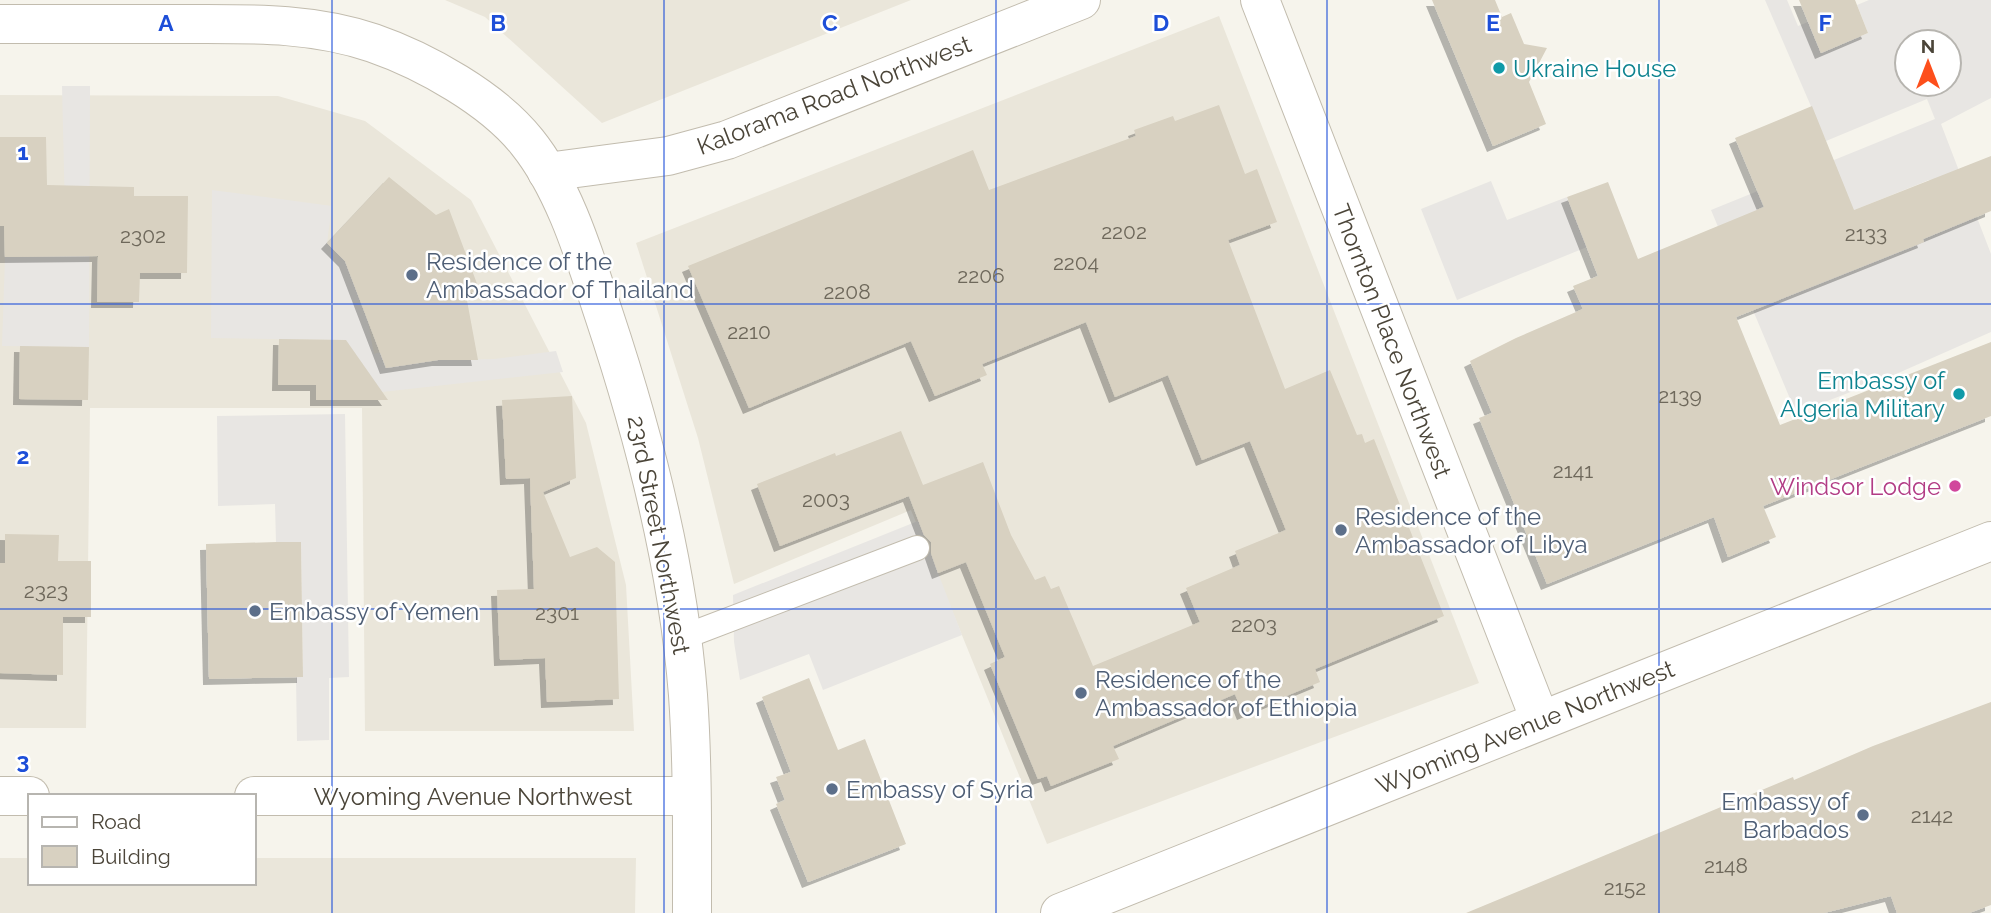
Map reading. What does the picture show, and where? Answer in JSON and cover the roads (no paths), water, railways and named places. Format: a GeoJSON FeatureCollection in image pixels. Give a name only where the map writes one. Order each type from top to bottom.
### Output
{"type":"FeatureCollection","features":[{"type":"Feature","properties":{"kind":"street","name":"Kalorama Road Northwest"},"geometry":{"type":"LineString","coordinates":[[547,172],[657,158],[727,140],[1081,0]]}},
{"type":"Feature","properties":{"kind":"street","name":"Thornton Place Northwest"},"geometry":{"type":"LineString","coordinates":[[1260,0],[1540,720]]}},
{"type":"Feature","properties":{"kind":"street"},"geometry":{"type":"LineString","coordinates":[[0,24],[275,24],[345,34],[412,60],[477,98],[505,118],[528,142],[547,172]]}},
{"type":"Feature","properties":{"kind":"street","name":"23rd Street Northwest"},"geometry":{"type":"LineString","coordinates":[[547,172],[564,204],[598,295],[636,415],[660,519],[681,638],[689,719],[692,913]]}},
{"type":"Feature","properties":{"kind":"street","name":"Wyoming Avenue Northwest"},"geometry":{"type":"LineString","coordinates":[[1060,913],[1991,541]]}},
{"type":"Feature","properties":{"kind":"street"},"geometry":{"type":"LineString","coordinates":[[0,796],[28,796]]}},
{"type":"Feature","properties":{"kind":"street","name":"Wyoming Avenue Northwest"},"geometry":{"type":"LineString","coordinates":[[256,796],[691,796]]}},
{"type":"Feature","properties":{"kind":"lane"},"geometry":{"type":"LineString","coordinates":[[681,638],[916,548]]}},
{"type":"Feature","properties":{"kind":"place","name":"Ukraine House"},"geometry":{"type":"Point","coordinates":[1499,68]}},
{"type":"Feature","properties":{"kind":"place","name":"Residence of the Ambassador of Thailand"},"geometry":{"type":"Point","coordinates":[412,275]}},
{"type":"Feature","properties":{"kind":"place","name":"Embassy of Algeria Military"},"geometry":{"type":"Point","coordinates":[1959,394]}},
{"type":"Feature","properties":{"kind":"place","name":"Windsor Lodge"},"geometry":{"type":"Point","coordinates":[1955,486]}},
{"type":"Feature","properties":{"kind":"place","name":"Residence of the Ambassador of Libya"},"geometry":{"type":"Point","coordinates":[1341,530]}},
{"type":"Feature","properties":{"kind":"place","name":"Embassy of Yemen"},"geometry":{"type":"Point","coordinates":[255,611]}},
{"type":"Feature","properties":{"kind":"place","name":"Residence of the Ambassador of Ethiopia"},"geometry":{"type":"Point","coordinates":[1081,693]}},
{"type":"Feature","properties":{"kind":"place","name":"Embassy of Syria"},"geometry":{"type":"Point","coordinates":[832,789]}},
{"type":"Feature","properties":{"kind":"place","name":"Embassy of Barbados"},"geometry":{"type":"Point","coordinates":[1863,815]}}]}
